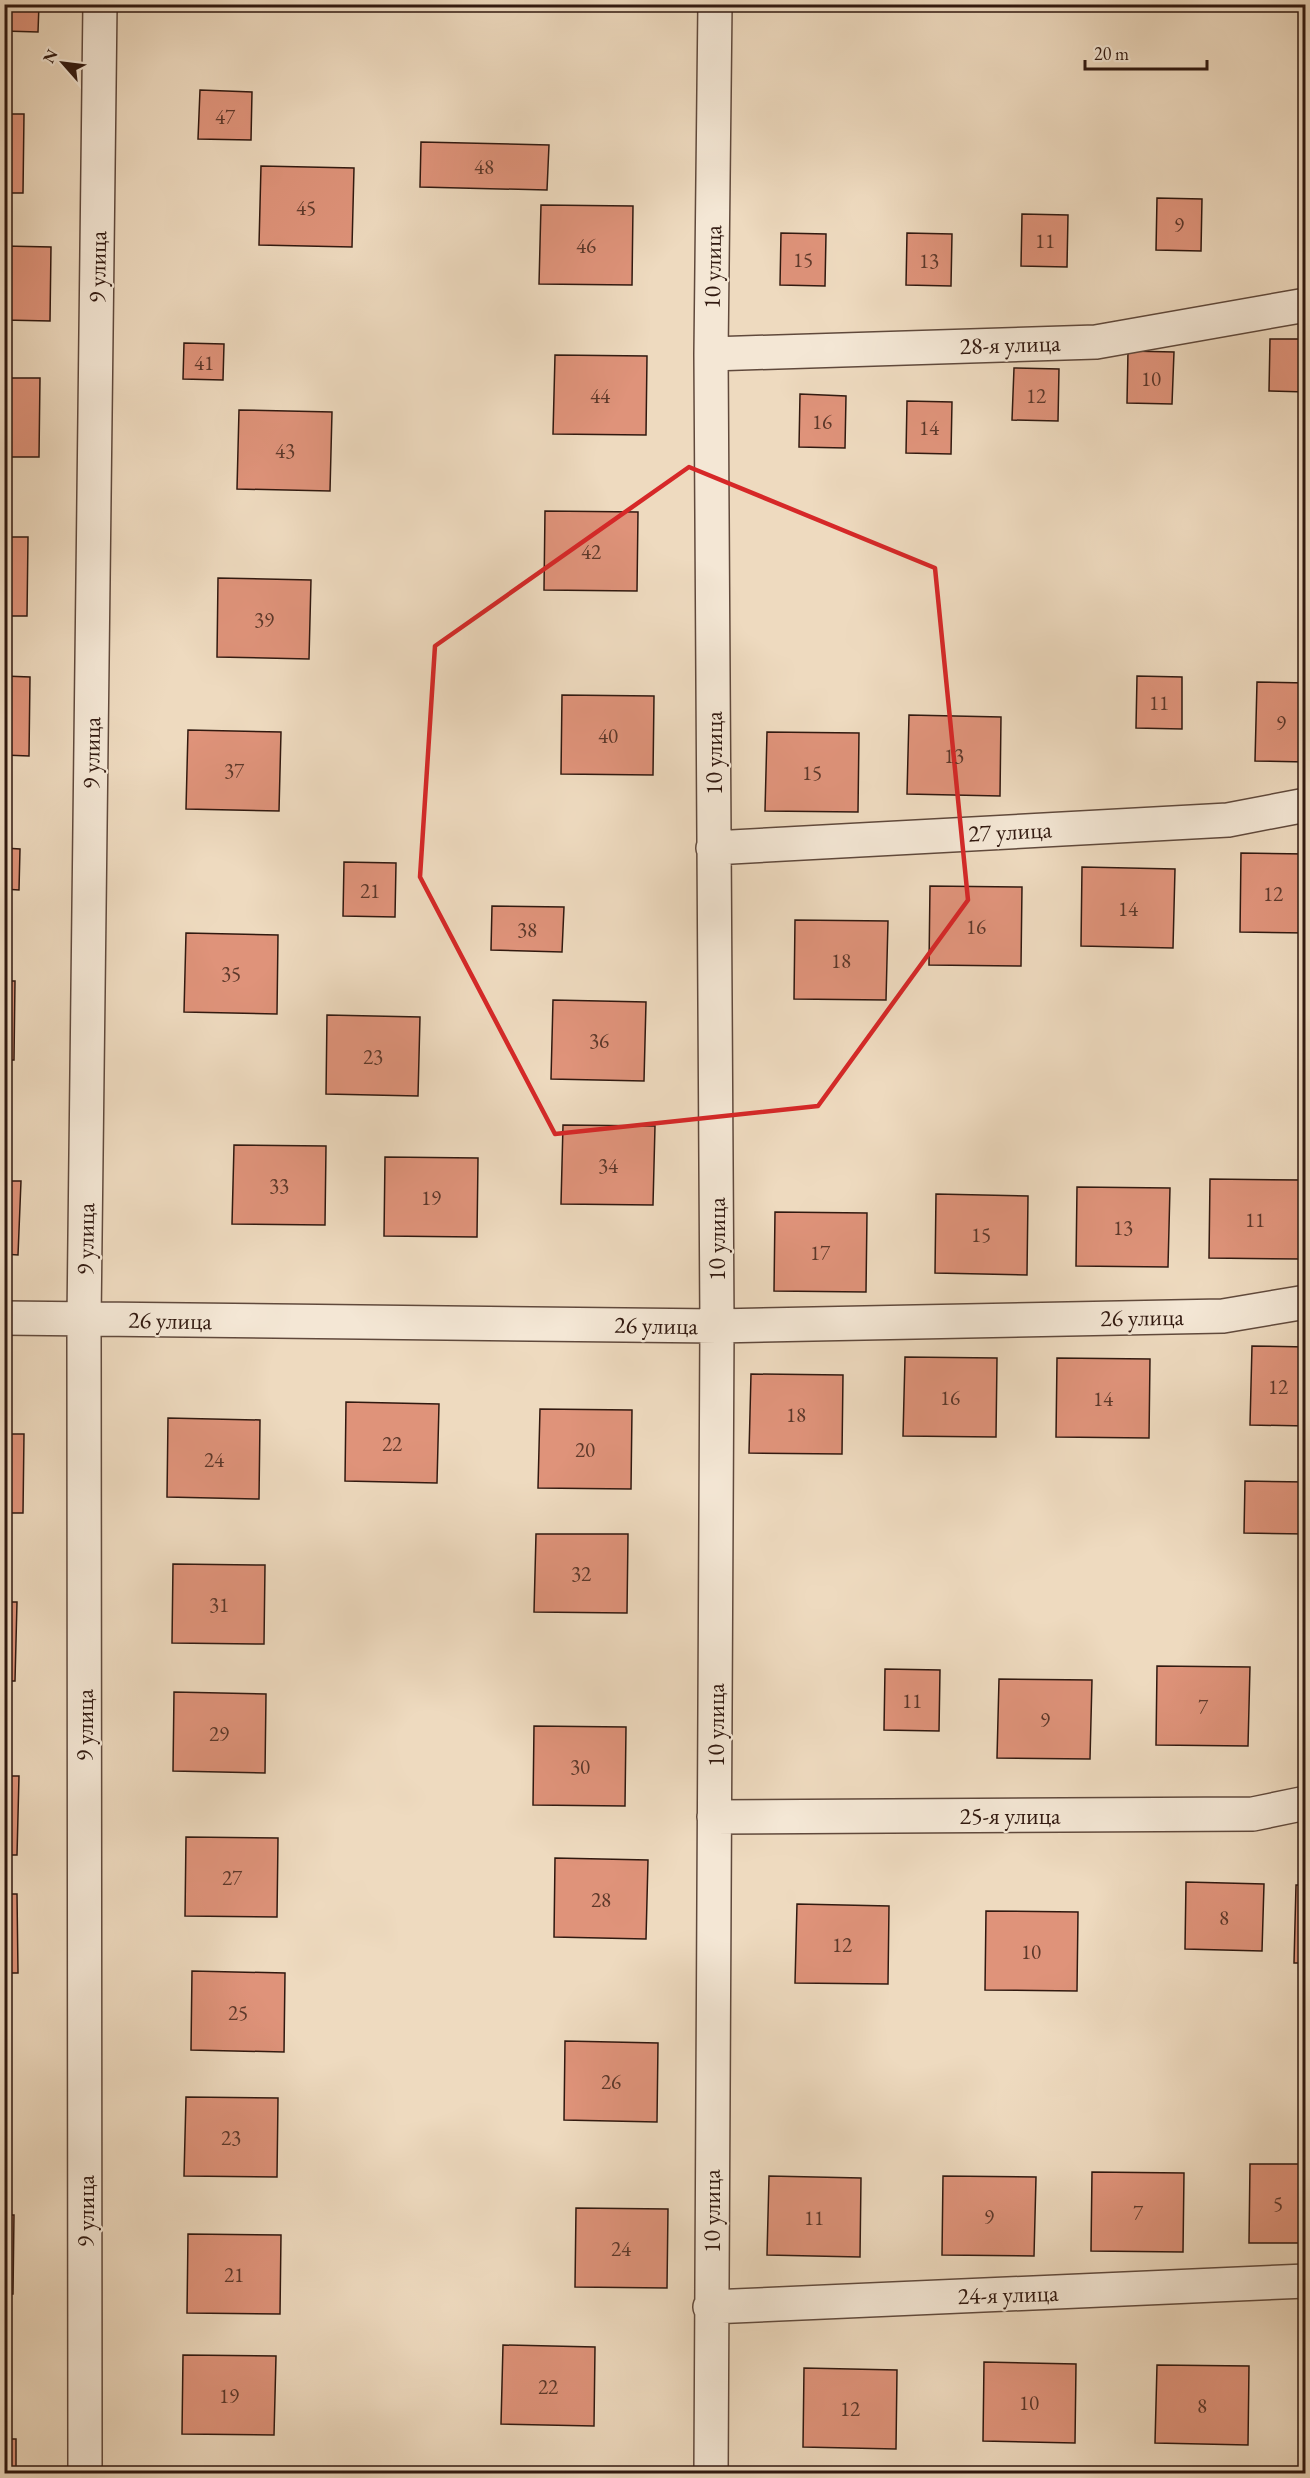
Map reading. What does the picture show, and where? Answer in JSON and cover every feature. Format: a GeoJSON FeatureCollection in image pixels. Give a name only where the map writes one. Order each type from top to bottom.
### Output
{"type":"FeatureCollection","features":[{"type":"Feature","properties":{"kind":"street","name":"9 улица"},"geometry":{"type":"LineString","coordinates":[[85,2474],[84,1320],[100,4]]}},
{"type":"Feature","properties":{"kind":"street","name":"10 улица"},"geometry":{"type":"LineString","coordinates":[[711,2474],[710,2307],[717,1326],[711,354],[715,4]]}},
{"type":"Feature","properties":{"kind":"street","name":"28-я улица"},"geometry":{"type":"LineString","coordinates":[[711,354],[1096,342],[1305,305]]}},
{"type":"Feature","properties":{"kind":"street","name":"27 улица"},"geometry":{"type":"LineString","coordinates":[[713,848],[1228,820],[1305,805]]}},
{"type":"Feature","properties":{"kind":"street","name":"26 улица"},"geometry":{"type":"LineString","coordinates":[[4,1318],[717,1326],[1223,1316],[1305,1302]]}},
{"type":"Feature","properties":{"kind":"street","name":"25-я улица"},"geometry":{"type":"LineString","coordinates":[[714,1816],[1253,1814],[1305,1803]]}},
{"type":"Feature","properties":{"kind":"street","name":"24-я улица"},"geometry":{"type":"LineString","coordinates":[[710,2307],[1305,2281]]}},
{"type":"Feature","properties":{"kind":"highlighted area"},"geometry":{"type":"Polygon","coordinates":[[[689,467],[935,568],[968,900],[818,1106],[555,1134],[420,877],[435,646],[689,467]]]}},
{"type":"Feature","properties":{"kind":"building"},"geometry":{"type":"Polygon","coordinates":[[[4,4],[39,4],[38,32],[4,31],[4,4]]]}},
{"type":"Feature","properties":{"kind":"building"},"geometry":{"type":"Polygon","coordinates":[[[200,90],[252,92],[251,140],[198,139],[200,90]]]}},
{"type":"Feature","properties":{"kind":"building"},"geometry":{"type":"Polygon","coordinates":[[[4,114],[24,114],[23,193],[4,193],[4,114]]]}},
{"type":"Feature","properties":{"kind":"building"},"geometry":{"type":"Polygon","coordinates":[[[421,142],[549,145],[547,190],[420,187],[421,142]]]}},
{"type":"Feature","properties":{"kind":"building"},"geometry":{"type":"Polygon","coordinates":[[[261,166],[354,168],[352,247],[259,245],[261,166]]]}},
{"type":"Feature","properties":{"kind":"building"},"geometry":{"type":"Polygon","coordinates":[[[1157,198],[1202,199],[1201,251],[1156,250],[1157,198]]]}},
{"type":"Feature","properties":{"kind":"building"},"geometry":{"type":"Polygon","coordinates":[[[541,205],[633,206],[632,285],[539,284],[541,205]]]}},
{"type":"Feature","properties":{"kind":"building"},"geometry":{"type":"Polygon","coordinates":[[[1022,214],[1068,215],[1067,267],[1021,266],[1022,214]]]}},
{"type":"Feature","properties":{"kind":"building"},"geometry":{"type":"Polygon","coordinates":[[[781,233],[826,234],[825,286],[780,285],[781,233]]]}},
{"type":"Feature","properties":{"kind":"building"},"geometry":{"type":"Polygon","coordinates":[[[907,233],[952,234],[951,286],[906,285],[907,233]]]}},
{"type":"Feature","properties":{"kind":"building"},"geometry":{"type":"Polygon","coordinates":[[[4,246],[51,247],[50,321],[4,320],[4,246]]]}},
{"type":"Feature","properties":{"kind":"building"},"geometry":{"type":"Polygon","coordinates":[[[1270,339],[1306,339],[1306,392],[1269,391],[1270,339]]]}},
{"type":"Feature","properties":{"kind":"building"},"geometry":{"type":"Polygon","coordinates":[[[184,343],[224,344],[223,380],[183,379],[184,343]]]}},
{"type":"Feature","properties":{"kind":"building"},"geometry":{"type":"Polygon","coordinates":[[[1128,351],[1174,352],[1172,404],[1127,403],[1128,351]]]}},
{"type":"Feature","properties":{"kind":"building"},"geometry":{"type":"Polygon","coordinates":[[[555,355],[647,356],[646,435],[553,434],[555,355]]]}},
{"type":"Feature","properties":{"kind":"building"},"geometry":{"type":"Polygon","coordinates":[[[1014,368],[1059,369],[1058,421],[1012,420],[1014,368]]]}},
{"type":"Feature","properties":{"kind":"building"},"geometry":{"type":"Polygon","coordinates":[[[4,378],[40,378],[39,457],[4,457],[4,378]]]}},
{"type":"Feature","properties":{"kind":"building"},"geometry":{"type":"Polygon","coordinates":[[[800,394],[846,396],[845,448],[799,447],[800,394]]]}},
{"type":"Feature","properties":{"kind":"building"},"geometry":{"type":"Polygon","coordinates":[[[907,401],[952,402],[951,454],[906,453],[907,401]]]}},
{"type":"Feature","properties":{"kind":"building"},"geometry":{"type":"Polygon","coordinates":[[[239,410],[332,412],[330,491],[237,489],[239,410]]]}},
{"type":"Feature","properties":{"kind":"building"},"geometry":{"type":"Polygon","coordinates":[[[545,511],[638,512],[637,591],[544,590],[545,511]]]}},
{"type":"Feature","properties":{"kind":"building"},"geometry":{"type":"Polygon","coordinates":[[[4,537],[28,537],[27,616],[4,616],[4,537]]]}},
{"type":"Feature","properties":{"kind":"building"},"geometry":{"type":"Polygon","coordinates":[[[218,578],[311,580],[309,659],[217,657],[218,578]]]}},
{"type":"Feature","properties":{"kind":"building"},"geometry":{"type":"Polygon","coordinates":[[[4,676],[30,677],[29,756],[4,755],[4,676]]]}},
{"type":"Feature","properties":{"kind":"building"},"geometry":{"type":"Polygon","coordinates":[[[1137,676],[1182,677],[1182,729],[1136,728],[1137,676]]]}},
{"type":"Feature","properties":{"kind":"building"},"geometry":{"type":"Polygon","coordinates":[[[1257,682],[1306,683],[1306,762],[1255,761],[1257,682]]]}},
{"type":"Feature","properties":{"kind":"building"},"geometry":{"type":"Polygon","coordinates":[[[562,695],[654,696],[653,775],[561,774],[562,695]]]}},
{"type":"Feature","properties":{"kind":"building"},"geometry":{"type":"Polygon","coordinates":[[[909,715],[1001,717],[1000,796],[907,794],[909,715]]]}},
{"type":"Feature","properties":{"kind":"building"},"geometry":{"type":"Polygon","coordinates":[[[188,730],[281,732],[279,811],[186,809],[188,730]]]}},
{"type":"Feature","properties":{"kind":"building"},"geometry":{"type":"Polygon","coordinates":[[[767,732],[859,733],[858,812],[765,811],[767,732]]]}},
{"type":"Feature","properties":{"kind":"building"},"geometry":{"type":"Polygon","coordinates":[[[4,848],[20,849],[19,890],[4,889],[4,848]]]}},
{"type":"Feature","properties":{"kind":"building"},"geometry":{"type":"Polygon","coordinates":[[[1241,853],[1306,854],[1306,933],[1240,932],[1241,853]]]}},
{"type":"Feature","properties":{"kind":"building"},"geometry":{"type":"Polygon","coordinates":[[[344,862],[396,863],[395,917],[343,916],[344,862]]]}},
{"type":"Feature","properties":{"kind":"building"},"geometry":{"type":"Polygon","coordinates":[[[1082,867],[1175,869],[1173,948],[1081,946],[1082,867]]]}},
{"type":"Feature","properties":{"kind":"building"},"geometry":{"type":"Polygon","coordinates":[[[930,886],[1022,887],[1021,966],[929,965],[930,886]]]}},
{"type":"Feature","properties":{"kind":"building"},"geometry":{"type":"Polygon","coordinates":[[[492,906],[564,907],[562,952],[491,950],[492,906]]]}},
{"type":"Feature","properties":{"kind":"building"},"geometry":{"type":"Polygon","coordinates":[[[795,920],[888,921],[886,1000],[794,999],[795,920]]]}},
{"type":"Feature","properties":{"kind":"building"},"geometry":{"type":"Polygon","coordinates":[[[186,933],[278,935],[277,1014],[184,1012],[186,933]]]}},
{"type":"Feature","properties":{"kind":"building"},"geometry":{"type":"Polygon","coordinates":[[[4,981],[15,981],[14,1060],[4,1060],[4,981]]]}},
{"type":"Feature","properties":{"kind":"building"},"geometry":{"type":"Polygon","coordinates":[[[553,1000],[646,1002],[644,1081],[551,1079],[553,1000]]]}},
{"type":"Feature","properties":{"kind":"building"},"geometry":{"type":"Polygon","coordinates":[[[327,1015],[420,1017],[418,1096],[326,1094],[327,1015]]]}},
{"type":"Feature","properties":{"kind":"building"},"geometry":{"type":"Polygon","coordinates":[[[563,1125],[655,1126],[653,1205],[561,1204],[563,1125]]]}},
{"type":"Feature","properties":{"kind":"building"},"geometry":{"type":"Polygon","coordinates":[[[234,1145],[326,1146],[325,1225],[232,1224],[234,1145]]]}},
{"type":"Feature","properties":{"kind":"building"},"geometry":{"type":"Polygon","coordinates":[[[385,1157],[478,1158],[477,1237],[384,1236],[385,1157]]]}},
{"type":"Feature","properties":{"kind":"building"},"geometry":{"type":"Polygon","coordinates":[[[1210,1179],[1302,1180],[1301,1259],[1209,1258],[1210,1179]]]}},
{"type":"Feature","properties":{"kind":"building"},"geometry":{"type":"Polygon","coordinates":[[[4,1181],[21,1181],[18,1255],[4,1254],[4,1181]]]}},
{"type":"Feature","properties":{"kind":"building"},"geometry":{"type":"Polygon","coordinates":[[[1077,1187],[1170,1188],[1168,1267],[1076,1266],[1077,1187]]]}},
{"type":"Feature","properties":{"kind":"building"},"geometry":{"type":"Polygon","coordinates":[[[936,1194],[1028,1196],[1027,1275],[935,1273],[936,1194]]]}},
{"type":"Feature","properties":{"kind":"building"},"geometry":{"type":"Polygon","coordinates":[[[775,1212],[867,1213],[866,1292],[774,1291],[775,1212]]]}},
{"type":"Feature","properties":{"kind":"building"},"geometry":{"type":"Polygon","coordinates":[[[1252,1346],[1306,1347],[1306,1426],[1250,1425],[1252,1346]]]}},
{"type":"Feature","properties":{"kind":"building"},"geometry":{"type":"Polygon","coordinates":[[[905,1357],[997,1358],[996,1437],[903,1436],[905,1357]]]}},
{"type":"Feature","properties":{"kind":"building"},"geometry":{"type":"Polygon","coordinates":[[[1057,1358],[1150,1359],[1149,1438],[1056,1437],[1057,1358]]]}},
{"type":"Feature","properties":{"kind":"building"},"geometry":{"type":"Polygon","coordinates":[[[751,1374],[843,1375],[842,1454],[749,1453],[751,1374]]]}},
{"type":"Feature","properties":{"kind":"building"},"geometry":{"type":"Polygon","coordinates":[[[346,1402],[439,1404],[437,1483],[345,1481],[346,1402]]]}},
{"type":"Feature","properties":{"kind":"building"},"geometry":{"type":"Polygon","coordinates":[[[540,1409],[632,1410],[631,1489],[538,1488],[540,1409]]]}},
{"type":"Feature","properties":{"kind":"building"},"geometry":{"type":"Polygon","coordinates":[[[168,1418],[260,1420],[259,1499],[167,1497],[168,1418]]]}},
{"type":"Feature","properties":{"kind":"building"},"geometry":{"type":"Polygon","coordinates":[[[4,1434],[24,1434],[23,1513],[4,1513],[4,1434]]]}},
{"type":"Feature","properties":{"kind":"building"},"geometry":{"type":"Polygon","coordinates":[[[1245,1481],[1306,1482],[1306,1534],[1244,1533],[1245,1481]]]}},
{"type":"Feature","properties":{"kind":"building"},"geometry":{"type":"Polygon","coordinates":[[[536,1534],[628,1534],[627,1613],[534,1612],[536,1534]]]}},
{"type":"Feature","properties":{"kind":"building"},"geometry":{"type":"Polygon","coordinates":[[[173,1564],[265,1565],[264,1644],[172,1643],[173,1564]]]}},
{"type":"Feature","properties":{"kind":"building"},"geometry":{"type":"Polygon","coordinates":[[[4,1602],[17,1602],[15,1681],[4,1681],[4,1602]]]}},
{"type":"Feature","properties":{"kind":"building"},"geometry":{"type":"Polygon","coordinates":[[[1157,1666],[1250,1667],[1248,1746],[1156,1745],[1157,1666]]]}},
{"type":"Feature","properties":{"kind":"building"},"geometry":{"type":"Polygon","coordinates":[[[885,1669],[940,1670],[939,1731],[884,1730],[885,1669]]]}},
{"type":"Feature","properties":{"kind":"building"},"geometry":{"type":"Polygon","coordinates":[[[999,1679],[1092,1680],[1090,1759],[997,1758],[999,1679]]]}},
{"type":"Feature","properties":{"kind":"building"},"geometry":{"type":"Polygon","coordinates":[[[174,1692],[266,1694],[265,1773],[173,1771],[174,1692]]]}},
{"type":"Feature","properties":{"kind":"building"},"geometry":{"type":"Polygon","coordinates":[[[534,1726],[626,1727],[625,1806],[533,1805],[534,1726]]]}},
{"type":"Feature","properties":{"kind":"building"},"geometry":{"type":"Polygon","coordinates":[[[4,1776],[19,1776],[17,1855],[4,1855],[4,1776]]]}},
{"type":"Feature","properties":{"kind":"building"},"geometry":{"type":"Polygon","coordinates":[[[186,1837],[278,1838],[277,1917],[185,1916],[186,1837]]]}},
{"type":"Feature","properties":{"kind":"building"},"geometry":{"type":"Polygon","coordinates":[[[555,1858],[648,1860],[646,1939],[554,1937],[555,1858]]]}},
{"type":"Feature","properties":{"kind":"building"},"geometry":{"type":"Polygon","coordinates":[[[1186,1882],[1264,1884],[1262,1951],[1185,1949],[1186,1882]]]}},
{"type":"Feature","properties":{"kind":"building"},"geometry":{"type":"Polygon","coordinates":[[[1296,1885],[1306,1885],[1306,1963],[1294,1963],[1296,1885]]]}},
{"type":"Feature","properties":{"kind":"building"},"geometry":{"type":"Polygon","coordinates":[[[4,1894],[17,1894],[18,1973],[4,1973],[4,1894]]]}},
{"type":"Feature","properties":{"kind":"building"},"geometry":{"type":"Polygon","coordinates":[[[797,1904],[889,1906],[888,1984],[795,1983],[797,1904]]]}},
{"type":"Feature","properties":{"kind":"building"},"geometry":{"type":"Polygon","coordinates":[[[986,1911],[1078,1912],[1077,1991],[985,1990],[986,1911]]]}},
{"type":"Feature","properties":{"kind":"building"},"geometry":{"type":"Polygon","coordinates":[[[192,1971],[285,1973],[284,2052],[191,2050],[192,1971]]]}},
{"type":"Feature","properties":{"kind":"building"},"geometry":{"type":"Polygon","coordinates":[[[565,2041],[658,2043],[657,2122],[564,2120],[565,2041]]]}},
{"type":"Feature","properties":{"kind":"building"},"geometry":{"type":"Polygon","coordinates":[[[186,2097],[278,2098],[277,2177],[184,2176],[186,2097]]]}},
{"type":"Feature","properties":{"kind":"building"},"geometry":{"type":"Polygon","coordinates":[[[1250,2164],[1306,2164],[1306,2243],[1249,2243],[1250,2164]]]}},
{"type":"Feature","properties":{"kind":"building"},"geometry":{"type":"Polygon","coordinates":[[[1092,2172],[1184,2173],[1183,2252],[1091,2251],[1092,2172]]]}},
{"type":"Feature","properties":{"kind":"building"},"geometry":{"type":"Polygon","coordinates":[[[769,2176],[861,2178],[860,2257],[767,2255],[769,2176]]]}},
{"type":"Feature","properties":{"kind":"building"},"geometry":{"type":"Polygon","coordinates":[[[943,2176],[1036,2177],[1034,2256],[942,2255],[943,2176]]]}},
{"type":"Feature","properties":{"kind":"building"},"geometry":{"type":"Polygon","coordinates":[[[576,2208],[668,2209],[667,2288],[575,2287],[576,2208]]]}},
{"type":"Feature","properties":{"kind":"building"},"geometry":{"type":"Polygon","coordinates":[[[4,2215],[14,2215],[13,2294],[4,2294],[4,2215]]]}},
{"type":"Feature","properties":{"kind":"building"},"geometry":{"type":"Polygon","coordinates":[[[188,2234],[281,2235],[280,2314],[187,2313],[188,2234]]]}},
{"type":"Feature","properties":{"kind":"building"},"geometry":{"type":"Polygon","coordinates":[[[503,2345],[595,2347],[594,2426],[501,2424],[503,2345]]]}},
{"type":"Feature","properties":{"kind":"building"},"geometry":{"type":"Polygon","coordinates":[[[183,2355],[276,2356],[274,2435],[182,2434],[183,2355]]]}},
{"type":"Feature","properties":{"kind":"building"},"geometry":{"type":"Polygon","coordinates":[[[984,2362],[1076,2364],[1075,2443],[983,2441],[984,2362]]]}},
{"type":"Feature","properties":{"kind":"building"},"geometry":{"type":"Polygon","coordinates":[[[1157,2365],[1249,2366],[1248,2445],[1155,2443],[1157,2365]]]}},
{"type":"Feature","properties":{"kind":"building"},"geometry":{"type":"Polygon","coordinates":[[[804,2368],[897,2370],[896,2449],[803,2447],[804,2368]]]}},
{"type":"Feature","properties":{"kind":"building"},"geometry":{"type":"Polygon","coordinates":[[[4,2439],[16,2439],[16,2474],[4,2474],[4,2439]]]}},
{"type":"Feature","properties":{"kind":"building"},"geometry":{"type":"Polygon","coordinates":[[[494,2470],[586,2471],[586,2474],[494,2474],[494,2470]]]}}]}
